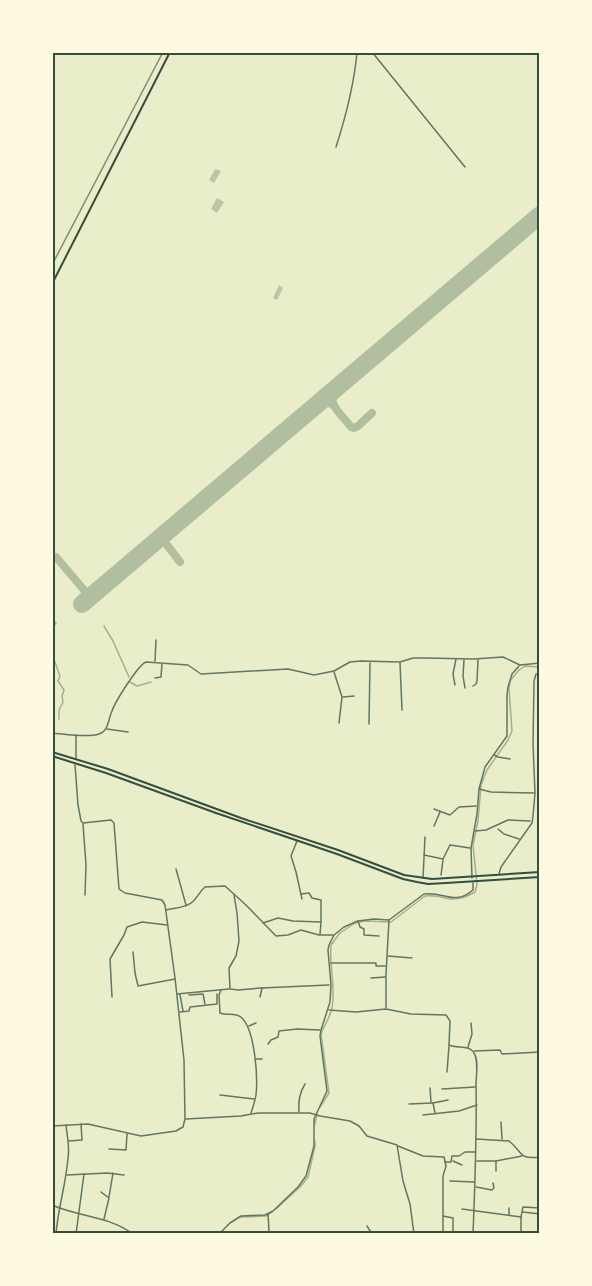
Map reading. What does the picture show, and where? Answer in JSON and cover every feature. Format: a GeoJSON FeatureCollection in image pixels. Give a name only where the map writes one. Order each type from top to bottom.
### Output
{"type":"FeatureCollection","features":[{"type":"Feature","properties":{"kind":"main road"},"geometry":{"type":"LineString","coordinates":[[52,284],[170,52]]}},
{"type":"Feature","properties":{"kind":"main road"},"geometry":{"type":"LineString","coordinates":[[52,754],[158,788],[403,879],[429,884],[540,877]]}},
{"type":"Feature","properties":{"kind":"main road"},"geometry":{"type":"LineString","coordinates":[[107,771],[297,840],[338,850],[404,875],[423,879],[456,879],[540,872]]}},
{"type":"Feature","properties":{"kind":"street"},"geometry":{"type":"LineString","coordinates":[[336,147],[352,88],[357,52]]}},
{"type":"Feature","properties":{"kind":"street"},"geometry":{"type":"LineString","coordinates":[[372,52],[465,167]]}},
{"type":"Feature","properties":{"kind":"street"},"geometry":{"type":"LineString","coordinates":[[155,662],[156,640]]}},
{"type":"Feature","properties":{"kind":"street"},"geometry":{"type":"LineString","coordinates":[[52,733],[98,735],[102,733],[106,729],[112,710],[143,663],[188,665],[201,674],[288,669],[314,675],[334,671],[350,662],[400,662],[413,658],[503,657],[520,665],[540,663]]}},
{"type":"Feature","properties":{"kind":"street"},"geometry":{"type":"LineString","coordinates":[[455,685],[453,674],[456,658]]}},
{"type":"Feature","properties":{"kind":"street"},"geometry":{"type":"LineString","coordinates":[[464,659],[465,688]]}},
{"type":"Feature","properties":{"kind":"street"},"geometry":{"type":"LineString","coordinates":[[473,686],[477,681],[478,659]]}},
{"type":"Feature","properties":{"kind":"street"},"geometry":{"type":"LineString","coordinates":[[369,724],[370,662]]}},
{"type":"Feature","properties":{"kind":"street"},"geometry":{"type":"LineString","coordinates":[[400,662],[402,710]]}},
{"type":"Feature","properties":{"kind":"street"},"geometry":{"type":"LineString","coordinates":[[155,678],[161,677],[162,663]]}},
{"type":"Feature","properties":{"kind":"street"},"geometry":{"type":"LineString","coordinates":[[472,878],[471,848],[484,767],[496,756],[507,736],[508,687],[512,674],[520,665]]}},
{"type":"Feature","properties":{"kind":"street"},"geometry":{"type":"LineString","coordinates":[[334,671],[342,697],[339,723]]}},
{"type":"Feature","properties":{"kind":"street"},"geometry":{"type":"LineString","coordinates":[[499,875],[502,865],[532,822],[535,793],[535,676],[540,674]]}},
{"type":"Feature","properties":{"kind":"street"},"geometry":{"type":"LineString","coordinates":[[342,697],[354,696]]}},
{"type":"Feature","properties":{"kind":"street"},"geometry":{"type":"LineString","coordinates":[[106,729],[128,732]]}},
{"type":"Feature","properties":{"kind":"street"},"geometry":{"type":"LineString","coordinates":[[76,735],[75,762],[79,815],[83,823],[86,865],[85,895]]}},
{"type":"Feature","properties":{"kind":"street"},"geometry":{"type":"LineString","coordinates":[[534,748],[540,748]]}},
{"type":"Feature","properties":{"kind":"street"},"geometry":{"type":"LineString","coordinates":[[496,756],[510,759]]}},
{"type":"Feature","properties":{"kind":"street"},"geometry":{"type":"LineString","coordinates":[[535,765],[540,764]]}},
{"type":"Feature","properties":{"kind":"street"},"geometry":{"type":"LineString","coordinates":[[479,790],[535,793]]}},
{"type":"Feature","properties":{"kind":"street"},"geometry":{"type":"LineString","coordinates":[[434,809],[451,815],[458,808],[477,804]]}},
{"type":"Feature","properties":{"kind":"street"},"geometry":{"type":"LineString","coordinates":[[434,826],[440,812]]}},
{"type":"Feature","properties":{"kind":"street"},"geometry":{"type":"LineString","coordinates":[[83,823],[110,820],[114,822],[119,889],[125,893],[162,900],[164,903],[183,1012]]}},
{"type":"Feature","properties":{"kind":"street"},"geometry":{"type":"LineString","coordinates":[[475,831],[486,830],[508,820],[532,822]]}},
{"type":"Feature","properties":{"kind":"street"},"geometry":{"type":"LineString","coordinates":[[498,829],[504,834],[520,839]]}},
{"type":"Feature","properties":{"kind":"street"},"geometry":{"type":"LineString","coordinates":[[423,879],[424,837]]}},
{"type":"Feature","properties":{"kind":"street"},"geometry":{"type":"LineString","coordinates":[[297,840],[291,856],[302,900]]}},
{"type":"Feature","properties":{"kind":"street"},"geometry":{"type":"LineString","coordinates":[[441,874],[443,859],[450,845],[471,848]]}},
{"type":"Feature","properties":{"kind":"street"},"geometry":{"type":"LineString","coordinates":[[424,855],[443,859]]}},
{"type":"Feature","properties":{"kind":"street"},"geometry":{"type":"LineString","coordinates":[[176,869],[186,905]]}},
{"type":"Feature","properties":{"kind":"street"},"geometry":{"type":"LineString","coordinates":[[219,1233],[234,1219],[241,1216],[267,1214],[273,1211],[306,1176],[314,1146],[313,1126],[327,1091],[320,1044],[321,1030],[330,1011],[329,947],[334,935],[344,927],[358,922],[389,920],[424,894],[463,897],[473,890],[473,882]]}},
{"type":"Feature","properties":{"kind":"street"},"geometry":{"type":"LineString","coordinates":[[166,910],[192,903],[205,887],[225,886],[276,936],[302,930],[319,935],[334,935]]}},
{"type":"Feature","properties":{"kind":"street"},"geometry":{"type":"LineString","coordinates":[[301,894],[309,893],[312,898],[321,899],[319,935]]}},
{"type":"Feature","properties":{"kind":"street"},"geometry":{"type":"LineString","coordinates":[[230,989],[229,968],[236,956],[239,941],[234,894]]}},
{"type":"Feature","properties":{"kind":"street"},"geometry":{"type":"LineString","coordinates":[[263,923],[277,918],[321,922]]}},
{"type":"Feature","properties":{"kind":"street"},"geometry":{"type":"LineString","coordinates":[[386,1009],[389,920]]}},
{"type":"Feature","properties":{"kind":"street"},"geometry":{"type":"LineString","coordinates":[[112,998],[110,959],[127,926],[142,922],[168,925]]}},
{"type":"Feature","properties":{"kind":"street"},"geometry":{"type":"LineString","coordinates":[[358,922],[364,929],[364,934],[379,936]]}},
{"type":"Feature","properties":{"kind":"street"},"geometry":{"type":"LineString","coordinates":[[133,952],[138,986],[176,978]]}},
{"type":"Feature","properties":{"kind":"street"},"geometry":{"type":"LineString","coordinates":[[387,956],[412,958]]}},
{"type":"Feature","properties":{"kind":"street"},"geometry":{"type":"LineString","coordinates":[[329,963],[376,963],[375,966],[386,966]]}},
{"type":"Feature","properties":{"kind":"street"},"geometry":{"type":"LineString","coordinates":[[371,978],[386,977]]}},
{"type":"Feature","properties":{"kind":"street"},"geometry":{"type":"LineString","coordinates":[[179,994],[230,989],[331,985]]}},
{"type":"Feature","properties":{"kind":"street"},"geometry":{"type":"LineString","coordinates":[[260,997],[262,988]]}},
{"type":"Feature","properties":{"kind":"street"},"geometry":{"type":"LineString","coordinates":[[221,990],[220,1013],[237,1014],[248,1026],[255,1059],[256,1092],[251,1114]]}},
{"type":"Feature","properties":{"kind":"street"},"geometry":{"type":"LineString","coordinates":[[52,1125],[81,1123],[141,1136],[176,1131],[183,1127],[185,1068],[179,994]]}},
{"type":"Feature","properties":{"kind":"street"},"geometry":{"type":"LineString","coordinates":[[189,994],[203,994],[205,1005]]}},
{"type":"Feature","properties":{"kind":"street"},"geometry":{"type":"LineString","coordinates":[[179,1012],[189,1011],[190,1007],[218,1004],[217,994]]}},
{"type":"Feature","properties":{"kind":"street"},"geometry":{"type":"LineString","coordinates":[[330,1011],[356,1012],[386,1009],[448,1017],[450,1021],[447,1072]]}},
{"type":"Feature","properties":{"kind":"street"},"geometry":{"type":"LineString","coordinates":[[248,1026],[256,1023]]}},
{"type":"Feature","properties":{"kind":"street"},"geometry":{"type":"LineString","coordinates":[[468,1048],[472,1034],[471,1023]]}},
{"type":"Feature","properties":{"kind":"street"},"geometry":{"type":"LineString","coordinates":[[268,1044],[278,1037],[278,1031],[321,1030]]}},
{"type":"Feature","properties":{"kind":"street"},"geometry":{"type":"LineString","coordinates":[[449,1045],[473,1051],[500,1050],[501,1054],[540,1052]]}},
{"type":"Feature","properties":{"kind":"street"},"geometry":{"type":"LineString","coordinates":[[473,1051],[476,1058],[477,1105],[473,1233]]}},
{"type":"Feature","properties":{"kind":"street"},"geometry":{"type":"LineString","coordinates":[[255,1059],[262,1059]]}},
{"type":"Feature","properties":{"kind":"street"},"geometry":{"type":"LineString","coordinates":[[299,1113],[299,1103],[305,1084]]}},
{"type":"Feature","properties":{"kind":"street"},"geometry":{"type":"LineString","coordinates":[[442,1089],[476,1087]]}},
{"type":"Feature","properties":{"kind":"street"},"geometry":{"type":"LineString","coordinates":[[430,1088],[435,1114]]}},
{"type":"Feature","properties":{"kind":"street"},"geometry":{"type":"LineString","coordinates":[[220,1095],[255,1100]]}},
{"type":"Feature","properties":{"kind":"street"},"geometry":{"type":"LineString","coordinates":[[409,1104],[448,1100]]}},
{"type":"Feature","properties":{"kind":"street"},"geometry":{"type":"LineString","coordinates":[[423,1115],[459,1111],[477,1105]]}},
{"type":"Feature","properties":{"kind":"street"},"geometry":{"type":"LineString","coordinates":[[185,1119],[251,1114],[316,1115],[350,1121],[359,1126],[368,1137],[397,1145],[423,1156],[443,1156],[446,1166],[443,1176],[443,1233]]}},
{"type":"Feature","properties":{"kind":"street"},"geometry":{"type":"LineString","coordinates":[[501,1122],[502,1140]]}},
{"type":"Feature","properties":{"kind":"street"},"geometry":{"type":"LineString","coordinates":[[69,1141],[82,1140],[81,1123]]}},
{"type":"Feature","properties":{"kind":"street"},"geometry":{"type":"LineString","coordinates":[[56,1233],[58,1208],[69,1157],[66,1124]]}},
{"type":"Feature","properties":{"kind":"street"},"geometry":{"type":"LineString","coordinates":[[109,1149],[126,1150],[127,1133]]}},
{"type":"Feature","properties":{"kind":"street"},"geometry":{"type":"LineString","coordinates":[[476,1139],[509,1141],[522,1156]]}},
{"type":"Feature","properties":{"kind":"street"},"geometry":{"type":"LineString","coordinates":[[397,1145],[414,1233]]}},
{"type":"Feature","properties":{"kind":"street"},"geometry":{"type":"LineString","coordinates":[[452,1161],[452,1156],[476,1152]]}},
{"type":"Feature","properties":{"kind":"street"},"geometry":{"type":"LineString","coordinates":[[476,1161],[496,1161],[522,1156],[540,1158]]}},
{"type":"Feature","properties":{"kind":"street"},"geometry":{"type":"LineString","coordinates":[[445,1162],[452,1161],[462,1165]]}},
{"type":"Feature","properties":{"kind":"street"},"geometry":{"type":"LineString","coordinates":[[496,1161],[496,1171]]}},
{"type":"Feature","properties":{"kind":"street"},"geometry":{"type":"LineString","coordinates":[[66,1175],[113,1173],[124,1175]]}},
{"type":"Feature","properties":{"kind":"street"},"geometry":{"type":"LineString","coordinates":[[104,1220],[113,1173]]}},
{"type":"Feature","properties":{"kind":"street"},"geometry":{"type":"LineString","coordinates":[[75,1233],[84,1174]]}},
{"type":"Feature","properties":{"kind":"street"},"geometry":{"type":"LineString","coordinates":[[450,1181],[475,1182]]}},
{"type":"Feature","properties":{"kind":"street"},"geometry":{"type":"LineString","coordinates":[[475,1186],[492,1190],[493,1183]]}},
{"type":"Feature","properties":{"kind":"street"},"geometry":{"type":"LineString","coordinates":[[101,1192],[109,1198]]}},
{"type":"Feature","properties":{"kind":"street"},"geometry":{"type":"LineString","coordinates":[[52,1205],[119,1224],[133,1233]]}},
{"type":"Feature","properties":{"kind":"street"},"geometry":{"type":"LineString","coordinates":[[521,1233],[521,1217],[524,1207],[540,1208]]}},
{"type":"Feature","properties":{"kind":"street"},"geometry":{"type":"LineString","coordinates":[[509,1208],[509,1216]]}},
{"type":"Feature","properties":{"kind":"street"},"geometry":{"type":"LineString","coordinates":[[462,1209],[521,1217]]}},
{"type":"Feature","properties":{"kind":"street"},"geometry":{"type":"LineString","coordinates":[[522,1212],[540,1214]]}},
{"type":"Feature","properties":{"kind":"street"},"geometry":{"type":"LineString","coordinates":[[267,1214],[269,1231]]}},
{"type":"Feature","properties":{"kind":"street"},"geometry":{"type":"LineString","coordinates":[[52,1216],[57,1218]]}},
{"type":"Feature","properties":{"kind":"street"},"geometry":{"type":"LineString","coordinates":[[443,1216],[453,1218],[453,1233]]}},
{"type":"Feature","properties":{"kind":"street"},"geometry":{"type":"LineString","coordinates":[[367,1226],[372,1233]]}},
{"type":"Feature","properties":{"kind":"building"},"geometry":{"type":"Polygon","coordinates":[[[215,169],[221,171],[214,183],[209,180],[215,169]]]}},
{"type":"Feature","properties":{"kind":"building"},"geometry":{"type":"Polygon","coordinates":[[[217,198],[224,202],[217,213],[211,209],[217,198]]]}},
{"type":"Feature","properties":{"kind":"building"},"geometry":{"type":"Polygon","coordinates":[[[279,285],[283,288],[277,300],[273,298],[279,285]]]}},
{"type":"Feature","properties":{"kind":"waterway"},"geometry":{"type":"LineString","coordinates":[[52,619],[56,623],[52,628]]}},
{"type":"Feature","properties":{"kind":"waterway"},"geometry":{"type":"LineString","coordinates":[[104,626],[129,677]]}},
{"type":"Feature","properties":{"kind":"waterway"},"geometry":{"type":"LineString","coordinates":[[52,660],[60,676],[58,681],[64,690],[59,719]]}},
{"type":"Feature","properties":{"kind":"waterway"},"geometry":{"type":"LineString","coordinates":[[320,1107],[329,1093],[321,1034],[331,1012],[333,1000],[331,945],[340,933],[355,923],[391,922],[425,896],[454,899],[475,892],[477,884],[473,845],[481,785],[487,770],[512,731],[510,681],[525,666],[540,667]]}},
{"type":"Feature","properties":{"kind":"waterway"},"geometry":{"type":"LineString","coordinates":[[130,682],[137,686],[151,682]]}},
{"type":"Feature","properties":{"kind":"waterway"},"geometry":{"type":"LineString","coordinates":[[315,1124],[317,1114]]}},
{"type":"Feature","properties":{"kind":"waterway"},"geometry":{"type":"LineString","coordinates":[[276,1209],[308,1177],[315,1141]]}},
{"type":"Feature","properties":{"kind":"waterway"},"geometry":{"type":"LineString","coordinates":[[240,1217],[266,1216],[272,1212]]}},
{"type":"Feature","properties":{"kind":"taxiway"},"geometry":{"type":"LineString","coordinates":[[333,390],[334,405],[351,427],[358,426],[372,413]]}},
{"type":"Feature","properties":{"kind":"taxiway"},"geometry":{"type":"LineString","coordinates":[[318,403],[327,402],[333,405]]}},
{"type":"Feature","properties":{"kind":"taxiway"},"geometry":{"type":"LineString","coordinates":[[161,537],[180,562]]}},
{"type":"Feature","properties":{"kind":"taxiway"},"geometry":{"type":"LineString","coordinates":[[56,557],[90,597]]}},
{"type":"Feature","properties":{"kind":"runway"},"geometry":{"type":"LineString","coordinates":[[82,604],[540,215]]}},
{"type":"Feature","properties":{"kind":"railway"},"geometry":{"type":"LineString","coordinates":[[52,265],[163,52]]}}]}
